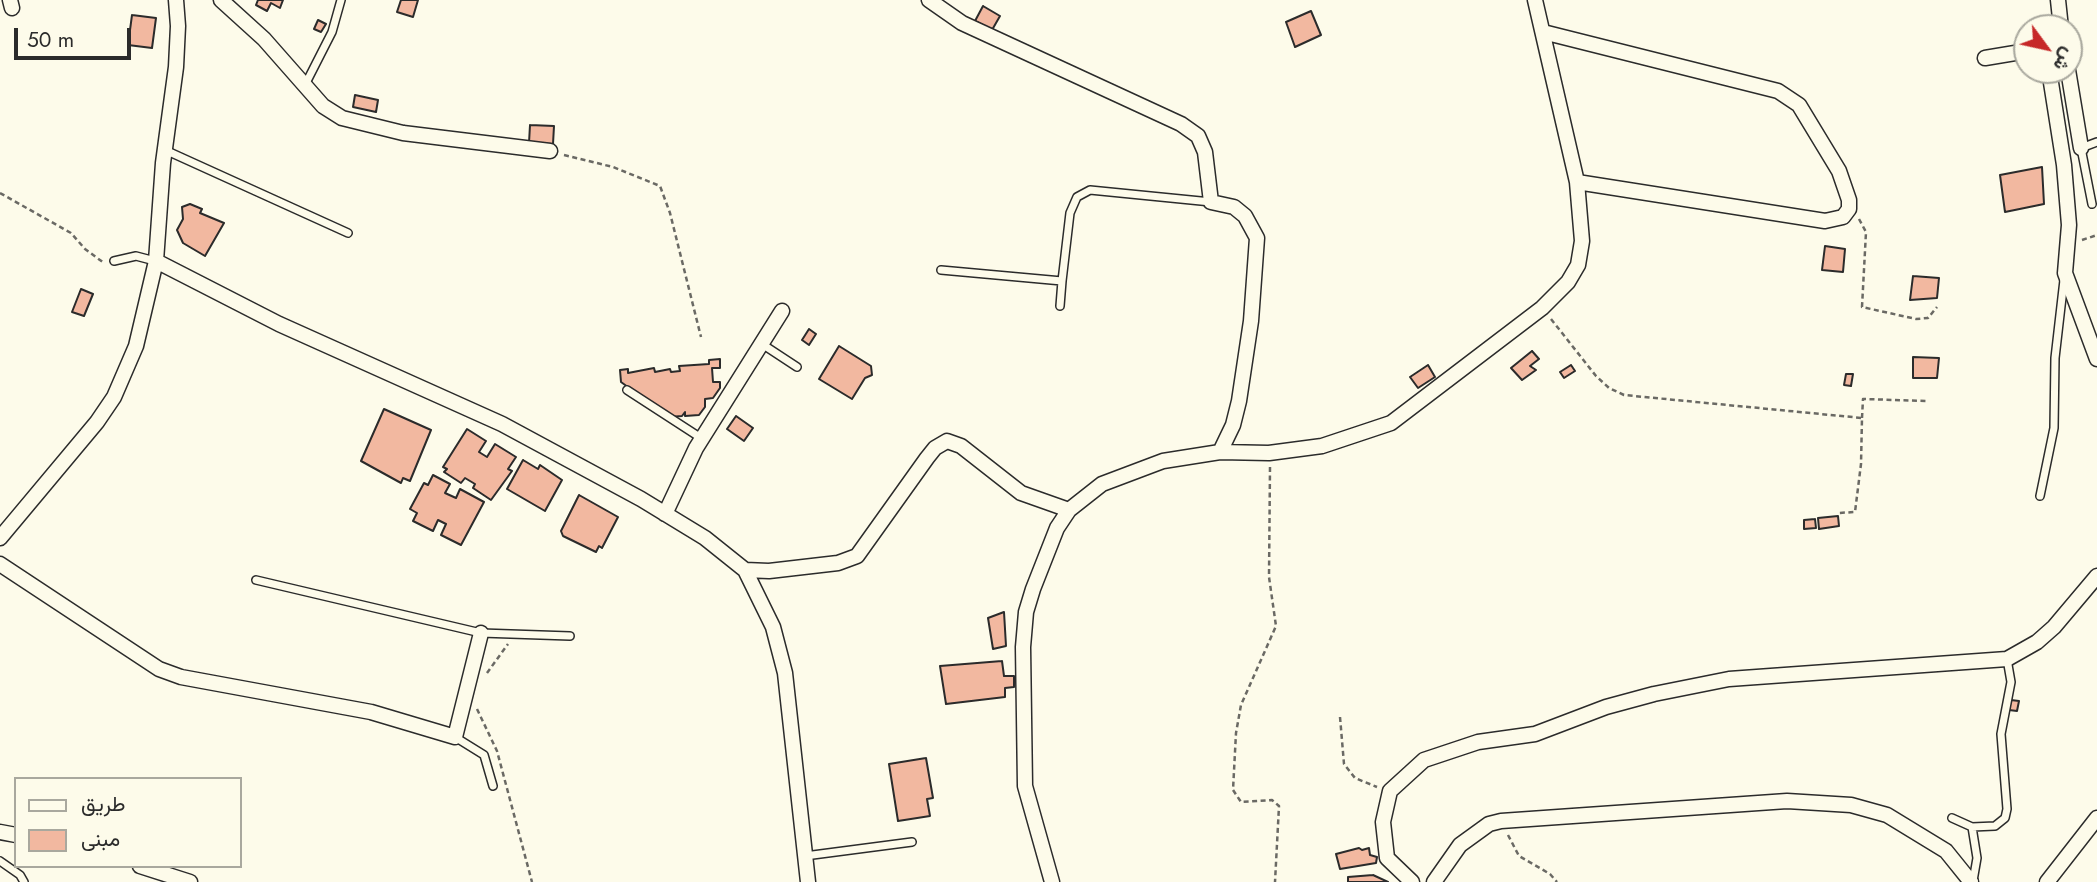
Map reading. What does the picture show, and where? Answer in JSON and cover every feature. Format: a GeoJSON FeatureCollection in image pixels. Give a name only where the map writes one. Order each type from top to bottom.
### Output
{"type":"FeatureCollection","features":[{"type":"Feature","properties":{"kind":"street"},"geometry":{"type":"LineString","coordinates":[[0,538],[80,444],[114,397],[136,345],[156,261],[164,150],[176,67],[176,0]]}},
{"type":"Feature","properties":{"kind":"street"},"geometry":{"type":"LineString","coordinates":[[221,0],[264,39],[323,106],[352,121],[403,133],[550,151]]}},
{"type":"Feature","properties":{"kind":"street"},"geometry":{"type":"LineString","coordinates":[[929,0],[962,23],[1181,124],[1198,135],[1205,152],[1211,202],[1234,207],[1245,216],[1256,237],[1251,321],[1239,401],[1233,425],[1220,452]]}},
{"type":"Feature","properties":{"kind":"street"},"geometry":{"type":"LineString","coordinates":[[1052,882],[1025,786],[1023,647],[1026,612],[1033,589],[1046,551],[1069,510],[1102,484],[1163,461],[1220,452],[1269,453],[1322,446],[1391,424],[1542,308],[1568,282],[1578,265],[1582,241],[1577,182],[1535,0]]}},
{"type":"Feature","properties":{"kind":"street"},"geometry":{"type":"LineString","coordinates":[[1544,32],[1778,91],[1799,105],[1839,171],[1849,200],[1849,209],[1843,217],[1825,221],[1577,182]]}},
{"type":"Feature","properties":{"kind":"street"},"geometry":{"type":"LineString","coordinates":[[1984,58],[2013,53]]}},
{"type":"Feature","properties":{"kind":"street"},"geometry":{"type":"LineString","coordinates":[[2051,84],[2064,165],[2069,225],[2065,273],[2097,359]]}},
{"type":"Feature","properties":{"kind":"street"},"geometry":{"type":"LineString","coordinates":[[2070,84],[2081,148]]}},
{"type":"Feature","properties":{"kind":"street"},"geometry":{"type":"LineString","coordinates":[[156,261],[279,324],[502,424],[705,538],[745,570],[764,606],[780,649],[808,882]]}},
{"type":"Feature","properties":{"kind":"street"},"geometry":{"type":"LineString","coordinates":[[664,514],[702,439],[782,311]]}},
{"type":"Feature","properties":{"kind":"street"},"geometry":{"type":"LineString","coordinates":[[745,570],[769,571],[838,563],[857,556],[927,458],[935,448],[947,441],[961,446],[1012,488],[1069,510]]}},
{"type":"Feature","properties":{"kind":"street"},"geometry":{"type":"LineString","coordinates":[[0,564],[159,669],[181,677],[371,712],[455,737],[481,633]]}},
{"type":"Feature","properties":{"kind":"street"},"geometry":{"type":"LineString","coordinates":[[1412,882],[1387,858],[1383,822],[1390,791],[1424,760],[1478,742],[1535,734],[1606,707],[1729,679],[2007,659],[2036,642],[2054,627],[2097,576]]}},
{"type":"Feature","properties":{"kind":"street"},"geometry":{"type":"LineString","coordinates":[[1434,882],[1460,845],[1489,824],[1501,821],[1787,801],[1851,805],[1887,815],[1946,851],[1972,882]]}},
{"type":"Feature","properties":{"kind":"street"},"geometry":{"type":"LineString","coordinates":[[2047,882],[2097,818]]}},
{"type":"Feature","properties":{"kind":"street"},"geometry":{"type":"LineString","coordinates":[[146,868],[190,882]]}},
{"type":"Feature","properties":{"kind":"lane"},"geometry":{"type":"LineString","coordinates":[[304,86],[332,32],[341,0]]}},
{"type":"Feature","properties":{"kind":"lane"},"geometry":{"type":"LineString","coordinates":[[2092,204],[2081,148],[2097,142]]}},
{"type":"Feature","properties":{"kind":"lane"},"geometry":{"type":"LineString","coordinates":[[164,150],[348,233]]}},
{"type":"Feature","properties":{"kind":"lane"},"geometry":{"type":"LineString","coordinates":[[1060,306],[1070,213],[1077,197],[1090,190],[1211,202]]}},
{"type":"Feature","properties":{"kind":"lane"},"geometry":{"type":"LineString","coordinates":[[114,261],[136,256],[156,261]]}},
{"type":"Feature","properties":{"kind":"lane"},"geometry":{"type":"LineString","coordinates":[[941,270],[1062,281]]}},
{"type":"Feature","properties":{"kind":"lane"},"geometry":{"type":"LineString","coordinates":[[2040,496],[2054,428],[2055,358],[2065,273]]}},
{"type":"Feature","properties":{"kind":"lane"},"geometry":{"type":"LineString","coordinates":[[761,344],[797,367]]}},
{"type":"Feature","properties":{"kind":"lane"},"geometry":{"type":"LineString","coordinates":[[627,390],[702,439]]}},
{"type":"Feature","properties":{"kind":"lane"},"geometry":{"type":"LineString","coordinates":[[256,580],[481,633],[570,636]]}},
{"type":"Feature","properties":{"kind":"lane"},"geometry":{"type":"LineString","coordinates":[[1952,818],[1972,827],[1995,825],[2005,818],[2007,809],[2001,734],[2011,682],[2007,659]]}},
{"type":"Feature","properties":{"kind":"lane"},"geometry":{"type":"LineString","coordinates":[[455,737],[484,755],[493,786]]}},
{"type":"Feature","properties":{"kind":"lane"},"geometry":{"type":"LineString","coordinates":[[1972,827],[1978,858],[1972,882]]}},
{"type":"Feature","properties":{"kind":"lane"},"geometry":{"type":"LineString","coordinates":[[805,856],[912,842]]}},
{"type":"Feature","properties":{"kind":"lane"},"geometry":{"type":"LineString","coordinates":[[0,861],[20,875],[24,882]]}},
{"type":"Feature","properties":{"kind":"path"},"geometry":{"type":"LineString","coordinates":[[550,151],[613,167],[660,186],[670,213],[701,337]]}},
{"type":"Feature","properties":{"kind":"path"},"geometry":{"type":"LineString","coordinates":[[0,193],[71,233],[99,261],[114,261]]}},
{"type":"Feature","properties":{"kind":"path"},"geometry":{"type":"LineString","coordinates":[[1849,209],[1866,232],[1862,307],[1916,319],[1928,318],[1937,307]]}},
{"type":"Feature","properties":{"kind":"path"},"geometry":{"type":"LineString","coordinates":[[1542,308],[1596,376],[1609,388],[1624,395],[1862,418]]}},
{"type":"Feature","properties":{"kind":"path"},"geometry":{"type":"LineString","coordinates":[[1838,513],[1856,512],[1863,400],[1928,401]]}},
{"type":"Feature","properties":{"kind":"path"},"geometry":{"type":"LineString","coordinates":[[1269,453],[1269,578],[1276,626],[1241,705],[1236,733],[1233,790],[1235,797],[1241,802],[1272,800],[1279,806],[1275,882]]}},
{"type":"Feature","properties":{"kind":"path"},"geometry":{"type":"LineString","coordinates":[[482,682],[496,658],[517,635]]}},
{"type":"Feature","properties":{"kind":"path"},"geometry":{"type":"LineString","coordinates":[[479,701],[477,710],[497,751],[532,882]]}},
{"type":"Feature","properties":{"kind":"path"},"geometry":{"type":"LineString","coordinates":[[1340,717],[1344,764],[1355,778],[1390,791]]}},
{"type":"Feature","properties":{"kind":"path"},"geometry":{"type":"LineString","coordinates":[[1501,821],[1519,856],[1550,874],[1558,882]]}},
{"type":"Feature","properties":{"kind":"building"},"geometry":{"type":"Polygon","coordinates":[[[258,0],[283,0],[280,8],[271,3],[267,11],[256,5],[258,0]]]}},
{"type":"Feature","properties":{"kind":"building"},"geometry":{"type":"Polygon","coordinates":[[[401,0],[418,0],[413,17],[397,12],[401,0]]]}},
{"type":"Feature","properties":{"kind":"building"},"geometry":{"type":"Polygon","coordinates":[[[983,6],[1000,16],[992,30],[975,21],[983,6]]]}},
{"type":"Feature","properties":{"kind":"building"},"geometry":{"type":"Polygon","coordinates":[[[1311,11],[1321,35],[1295,47],[1286,22],[1311,11]]]}},
{"type":"Feature","properties":{"kind":"building"},"geometry":{"type":"Polygon","coordinates":[[[132,15],[156,18],[152,48],[128,45],[132,15]]]}},
{"type":"Feature","properties":{"kind":"building"},"geometry":{"type":"Polygon","coordinates":[[[318,20],[326,24],[321,32],[314,29],[318,20]]]}},
{"type":"Feature","properties":{"kind":"building"},"geometry":{"type":"Polygon","coordinates":[[[355,95],[378,100],[376,112],[353,107],[355,95]]]}},
{"type":"Feature","properties":{"kind":"building"},"geometry":{"type":"Polygon","coordinates":[[[530,125],[554,126],[553,144],[529,143],[530,125]]]}},
{"type":"Feature","properties":{"kind":"building"},"geometry":{"type":"Polygon","coordinates":[[[2042,167],[2044,204],[2005,212],[2000,175],[2042,167]]]}},
{"type":"Feature","properties":{"kind":"building"},"geometry":{"type":"Polygon","coordinates":[[[190,204],[202,209],[200,213],[224,223],[205,256],[183,243],[177,230],[183,219],[182,207],[190,204]]]}},
{"type":"Feature","properties":{"kind":"building"},"geometry":{"type":"Polygon","coordinates":[[[1825,246],[1845,249],[1843,272],[1822,270],[1825,246]]]}},
{"type":"Feature","properties":{"kind":"building"},"geometry":{"type":"Polygon","coordinates":[[[1913,276],[1939,278],[1937,298],[1910,300],[1913,276]]]}},
{"type":"Feature","properties":{"kind":"building"},"geometry":{"type":"Polygon","coordinates":[[[81,289],[93,294],[84,316],[72,312],[81,289]]]}},
{"type":"Feature","properties":{"kind":"building"},"geometry":{"type":"Polygon","coordinates":[[[809,329],[816,334],[809,345],[802,340],[809,329]]]}},
{"type":"Feature","properties":{"kind":"building"},"geometry":{"type":"Polygon","coordinates":[[[839,346],[871,366],[872,375],[865,378],[852,399],[819,379],[839,346]]]}},
{"type":"Feature","properties":{"kind":"building"},"geometry":{"type":"Polygon","coordinates":[[[1532,351],[1539,359],[1530,366],[1536,370],[1522,380],[1511,368],[1532,351]]]}},
{"type":"Feature","properties":{"kind":"building"},"geometry":{"type":"Polygon","coordinates":[[[1913,357],[1939,358],[1937,378],[1913,378],[1913,357]]]}},
{"type":"Feature","properties":{"kind":"building"},"geometry":{"type":"Polygon","coordinates":[[[720,359],[720,368],[712,368],[713,382],[720,382],[720,388],[713,398],[705,399],[705,407],[699,415],[685,416],[685,412],[682,416],[669,417],[621,382],[620,370],[628,369],[628,373],[654,368],[655,372],[670,369],[671,372],[680,371],[679,366],[709,364],[709,360],[720,359]]]}},
{"type":"Feature","properties":{"kind":"building"},"geometry":{"type":"Polygon","coordinates":[[[1428,365],[1435,377],[1418,388],[1410,377],[1428,365]]]}},
{"type":"Feature","properties":{"kind":"building"},"geometry":{"type":"Polygon","coordinates":[[[1571,365],[1575,371],[1564,378],[1560,372],[1571,365]]]}},
{"type":"Feature","properties":{"kind":"building"},"geometry":{"type":"Polygon","coordinates":[[[1846,374],[1853,374],[1851,386],[1844,385],[1846,374]]]}},
{"type":"Feature","properties":{"kind":"building"},"geometry":{"type":"Polygon","coordinates":[[[384,409],[431,430],[410,481],[403,478],[401,483],[361,461],[384,409]]]}},
{"type":"Feature","properties":{"kind":"building"},"geometry":{"type":"Polygon","coordinates":[[[736,416],[753,428],[744,441],[727,429],[736,416]]]}},
{"type":"Feature","properties":{"kind":"building"},"geometry":{"type":"Polygon","coordinates":[[[467,429],[486,441],[479,452],[487,457],[495,444],[516,457],[508,469],[512,471],[491,500],[473,488],[475,484],[465,478],[461,483],[444,472],[447,469],[443,467],[467,429]]]}},
{"type":"Feature","properties":{"kind":"building"},"geometry":{"type":"Polygon","coordinates":[[[523,460],[538,469],[540,465],[562,480],[545,511],[507,489],[523,460]]]}},
{"type":"Feature","properties":{"kind":"building"},"geometry":{"type":"Polygon","coordinates":[[[433,475],[450,484],[445,493],[456,498],[460,489],[484,502],[461,545],[441,535],[446,524],[438,520],[433,531],[413,521],[417,513],[410,509],[424,483],[428,485],[433,475]]]}},
{"type":"Feature","properties":{"kind":"building"},"geometry":{"type":"Polygon","coordinates":[[[579,495],[618,517],[602,548],[599,546],[596,552],[563,536],[561,531],[579,495]]]}},
{"type":"Feature","properties":{"kind":"building"},"geometry":{"type":"Polygon","coordinates":[[[1838,516],[1839,526],[1819,529],[1818,518],[1838,516]]]}},
{"type":"Feature","properties":{"kind":"building"},"geometry":{"type":"Polygon","coordinates":[[[1815,519],[1816,528],[1804,529],[1804,520],[1815,519]]]}},
{"type":"Feature","properties":{"kind":"building"},"geometry":{"type":"Polygon","coordinates":[[[1004,612],[1006,646],[993,649],[988,618],[1004,612]]]}},
{"type":"Feature","properties":{"kind":"building"},"geometry":{"type":"Polygon","coordinates":[[[1002,661],[1004,676],[1014,676],[1014,687],[1005,688],[1005,697],[946,704],[940,666],[1002,661]]]}},
{"type":"Feature","properties":{"kind":"building"},"geometry":{"type":"Polygon","coordinates":[[[2011,700],[2019,701],[2017,711],[2009,710],[2011,700]]]}},
{"type":"Feature","properties":{"kind":"building"},"geometry":{"type":"Polygon","coordinates":[[[926,758],[933,798],[927,799],[930,816],[898,821],[889,764],[926,758]]]}},
{"type":"Feature","properties":{"kind":"building"},"geometry":{"type":"Polygon","coordinates":[[[1369,848],[1370,855],[1377,857],[1376,863],[1340,869],[1336,854],[1369,848]]]}},
{"type":"Feature","properties":{"kind":"building"},"geometry":{"type":"Polygon","coordinates":[[[1373,875],[1388,882],[1348,882],[1348,877],[1373,875]]]}}]}
